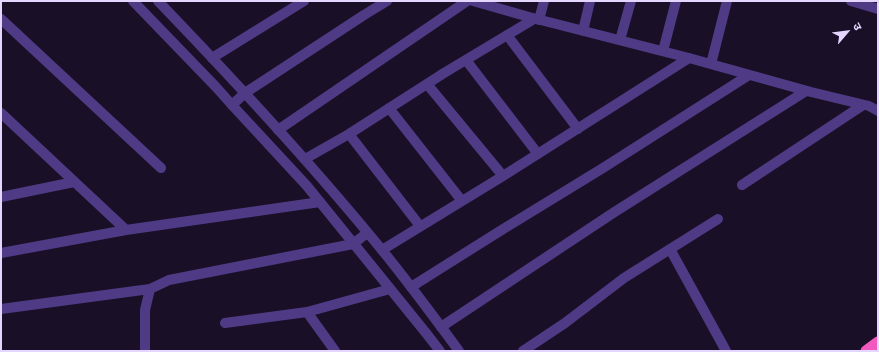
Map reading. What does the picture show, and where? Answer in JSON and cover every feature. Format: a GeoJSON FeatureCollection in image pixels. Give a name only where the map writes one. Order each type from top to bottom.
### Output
{"type":"FeatureCollection","features":[{"type":"Feature","properties":{"kind":"highway"},"geometry":{"type":"LineString","coordinates":[[866,351],[878,342]]}},
{"type":"Feature","properties":{"kind":"street"},"geometry":{"type":"LineString","coordinates":[[133,1],[216,87],[307,186],[440,351]]}},
{"type":"Feature","properties":{"kind":"street"},"geometry":{"type":"LineString","coordinates":[[158,1],[305,159],[382,250],[459,351]]}},
{"type":"Feature","properties":{"kind":"street"},"geometry":{"type":"LineString","coordinates":[[212,58],[304,1]]}},
{"type":"Feature","properties":{"kind":"street"},"geometry":{"type":"LineString","coordinates":[[232,105],[245,93],[387,1]]}},
{"type":"Feature","properties":{"kind":"street"},"geometry":{"type":"LineString","coordinates":[[278,130],[467,1]]}},
{"type":"Feature","properties":{"kind":"street"},"geometry":{"type":"LineString","coordinates":[[473,1],[497,4],[536,19],[863,104],[878,111]]}},
{"type":"Feature","properties":{"kind":"street"},"geometry":{"type":"LineString","coordinates":[[305,159],[349,134],[466,60],[536,19],[544,1]]}},
{"type":"Feature","properties":{"kind":"street"},"geometry":{"type":"LineString","coordinates":[[583,31],[590,1]]}},
{"type":"Feature","properties":{"kind":"street"},"geometry":{"type":"LineString","coordinates":[[620,40],[631,1]]}},
{"type":"Feature","properties":{"kind":"street"},"geometry":{"type":"LineString","coordinates":[[662,51],[676,1]]}},
{"type":"Feature","properties":{"kind":"street"},"geometry":{"type":"LineString","coordinates":[[711,64],[727,1]]}},
{"type":"Feature","properties":{"kind":"street"},"geometry":{"type":"LineString","coordinates":[[851,1],[878,9]]}},
{"type":"Feature","properties":{"kind":"street"},"geometry":{"type":"LineString","coordinates":[[1,19],[161,168]]}},
{"type":"Feature","properties":{"kind":"street"},"geometry":{"type":"LineString","coordinates":[[507,35],[578,129]]}},
{"type":"Feature","properties":{"kind":"street"},"geometry":{"type":"LineString","coordinates":[[382,250],[503,176],[689,58]]}},
{"type":"Feature","properties":{"kind":"street"},"geometry":{"type":"LineString","coordinates":[[466,60],[538,154]]}},
{"type":"Feature","properties":{"kind":"street"},"geometry":{"type":"LineString","coordinates":[[411,287],[604,168],[749,75]]}},
{"type":"Feature","properties":{"kind":"street"},"geometry":{"type":"LineString","coordinates":[[427,84],[503,176]]}},
{"type":"Feature","properties":{"kind":"street"},"geometry":{"type":"LineString","coordinates":[[441,327],[613,213],[806,90]]}},
{"type":"Feature","properties":{"kind":"street"},"geometry":{"type":"LineString","coordinates":[[742,185],[863,104]]}},
{"type":"Feature","properties":{"kind":"street"},"geometry":{"type":"LineString","coordinates":[[389,108],[462,201]]}},
{"type":"Feature","properties":{"kind":"street"},"geometry":{"type":"LineString","coordinates":[[1,113],[126,230]]}},
{"type":"Feature","properties":{"kind":"street"},"geometry":{"type":"LineString","coordinates":[[349,134],[420,226]]}},
{"type":"Feature","properties":{"kind":"street"},"geometry":{"type":"LineString","coordinates":[[1,197],[74,182]]}},
{"type":"Feature","properties":{"kind":"street"},"geometry":{"type":"LineString","coordinates":[[1,253],[126,230],[320,202]]}},
{"type":"Feature","properties":{"kind":"street"},"geometry":{"type":"LineString","coordinates":[[523,351],[565,323],[624,278],[718,219]]}},
{"type":"Feature","properties":{"kind":"street"},"geometry":{"type":"LineString","coordinates":[[1,309],[150,289],[168,280],[353,244],[367,233]]}},
{"type":"Feature","properties":{"kind":"street"},"geometry":{"type":"LineString","coordinates":[[670,249],[726,351]]}},
{"type":"Feature","properties":{"kind":"street"},"geometry":{"type":"LineString","coordinates":[[145,351],[145,310],[150,289]]}},
{"type":"Feature","properties":{"kind":"street"},"geometry":{"type":"LineString","coordinates":[[225,323],[307,312],[390,289]]}},
{"type":"Feature","properties":{"kind":"street"},"geometry":{"type":"LineString","coordinates":[[307,312],[335,351]]}}]}
